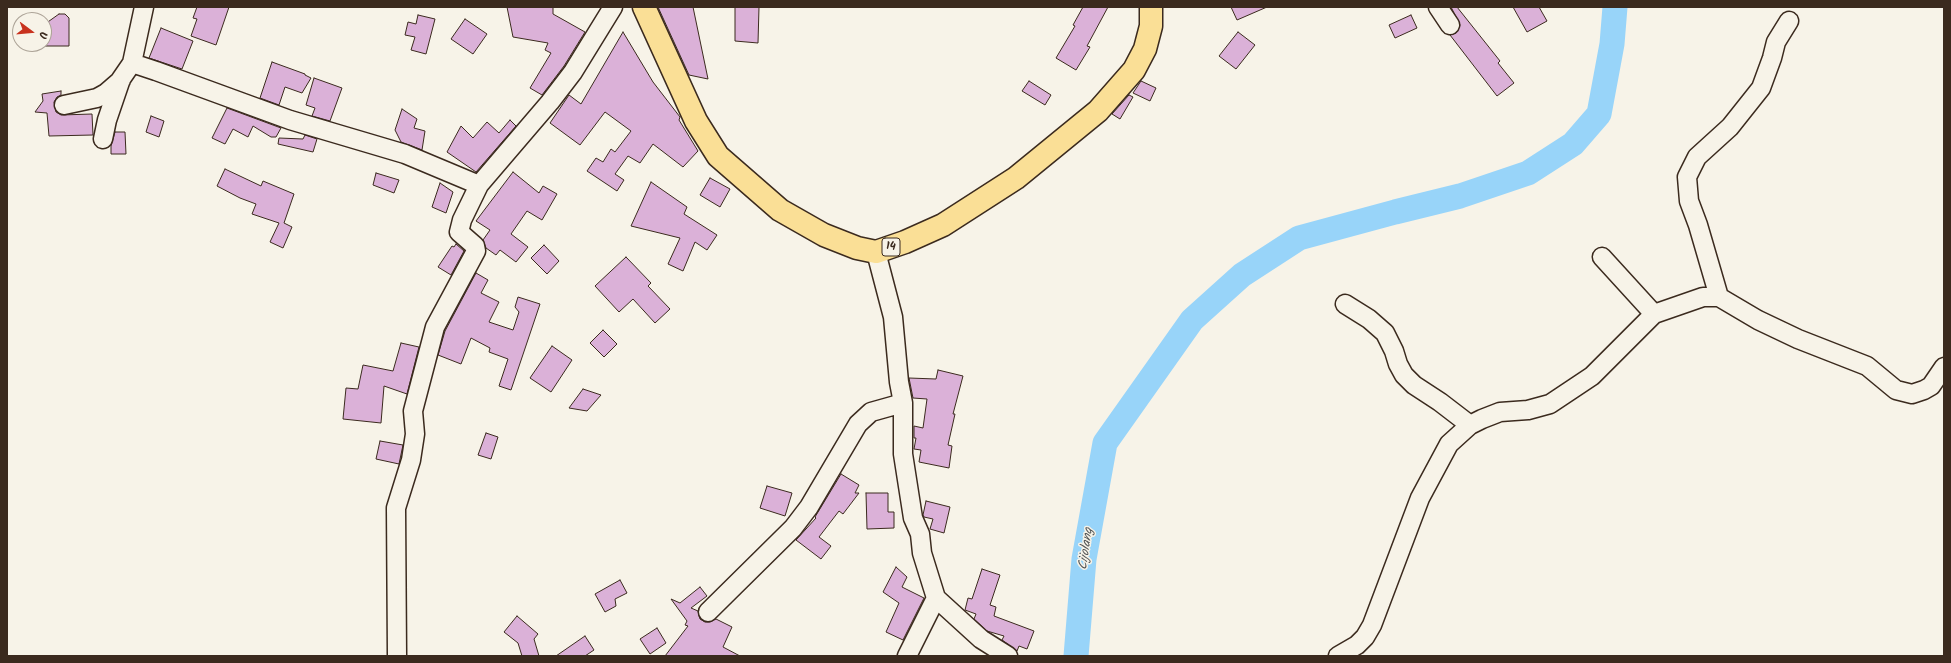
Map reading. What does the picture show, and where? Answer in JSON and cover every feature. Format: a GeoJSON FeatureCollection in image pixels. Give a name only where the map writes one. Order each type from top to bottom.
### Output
{"type":"FeatureCollection","features":[{"type":"Feature","properties":{"kind":"highway","name":"14"},"geometry":{"type":"LineString","coordinates":[[644,7],[696,121],[718,156],[780,210],[824,235],[857,248],[876,252],[905,242],[943,225],[1010,182],[1098,111],[1134,70],[1141,56],[1151,26],[1151,7]]}},
{"type":"Feature","properties":{"kind":"street"},"geometry":{"type":"LineString","coordinates":[[64,105],[97,98],[106,93],[121,79],[132,64],[144,7]]}},
{"type":"Feature","properties":{"kind":"street"},"geometry":{"type":"LineString","coordinates":[[397,656],[396,508],[411,460],[415,434],[413,411],[434,327],[476,251],[475,246],[459,232],[462,220],[479,185],[550,102],[573,72],[613,7]]}},
{"type":"Feature","properties":{"kind":"street"},"geometry":{"type":"LineString","coordinates":[[1438,7],[1450,25]]}},
{"type":"Feature","properties":{"kind":"street"},"geometry":{"type":"LineString","coordinates":[[1719,297],[1698,225],[1689,201],[1687,177],[1697,158],[1730,127],[1761,88],[1776,42],[1789,21]]}},
{"type":"Feature","properties":{"kind":"street"},"geometry":{"type":"LineString","coordinates":[[132,64],[156,70],[290,120],[405,154],[479,185]]}},
{"type":"Feature","properties":{"kind":"street"},"geometry":{"type":"LineString","coordinates":[[103,140],[107,120],[121,79]]}},
{"type":"Feature","properties":{"kind":"street"},"geometry":{"type":"LineString","coordinates":[[876,252],[893,317],[899,382],[903,403],[903,454],[914,518],[920,534],[922,553],[936,598],[981,639],[1008,656]]}},
{"type":"Feature","properties":{"kind":"street"},"geometry":{"type":"LineString","coordinates":[[1602,257],[1654,314]]}},
{"type":"Feature","properties":{"kind":"street"},"geometry":{"type":"LineString","coordinates":[[1338,656],[1357,645],[1368,631],[1420,498],[1449,444],[1470,425],[1500,412],[1528,410],[1550,404],[1592,376],[1654,314],[1703,297],[1719,297],[1758,320],[1798,339],[1867,366],[1896,390],[1912,394],[1931,386],[1944,367]]}},
{"type":"Feature","properties":{"kind":"street"},"geometry":{"type":"LineString","coordinates":[[1345,304],[1369,319],[1385,333],[1404,375],[1414,385],[1440,402],[1470,425]]}},
{"type":"Feature","properties":{"kind":"street"},"geometry":{"type":"LineString","coordinates":[[708,612],[793,528],[809,507],[858,424],[871,412],[903,403]]}},
{"type":"Feature","properties":{"kind":"street"},"geometry":{"type":"LineString","coordinates":[[907,656],[936,598]]}},
{"type":"Feature","properties":{"kind":"building"},"geometry":{"type":"Polygon","coordinates":[[[197,7],[229,7],[216,45],[191,36],[197,19],[193,18],[197,7]]]}},
{"type":"Feature","properties":{"kind":"building"},"geometry":{"type":"Polygon","coordinates":[[[507,7],[553,7],[553,14],[585,32],[564,66],[542,95],[530,88],[551,53],[545,50],[548,43],[513,37],[507,7]]]}},
{"type":"Feature","properties":{"kind":"building"},"geometry":{"type":"Polygon","coordinates":[[[658,7],[693,7],[708,79],[689,75],[658,7]]]}},
{"type":"Feature","properties":{"kind":"building"},"geometry":{"type":"Polygon","coordinates":[[[735,7],[759,7],[758,43],[735,41],[735,7]]]}},
{"type":"Feature","properties":{"kind":"building"},"geometry":{"type":"Polygon","coordinates":[[[1083,7],[1108,7],[1087,46],[1090,47],[1076,70],[1056,58],[1075,26],[1073,25],[1083,7]]]}},
{"type":"Feature","properties":{"kind":"building"},"geometry":{"type":"Polygon","coordinates":[[[1231,7],[1267,7],[1237,20],[1231,7]]]}},
{"type":"Feature","properties":{"kind":"building"},"geometry":{"type":"Polygon","coordinates":[[[1451,7],[1457,7],[1500,61],[1498,63],[1514,83],[1497,96],[1450,35],[1456,33],[1460,25],[1451,7]]]}},
{"type":"Feature","properties":{"kind":"building"},"geometry":{"type":"Polygon","coordinates":[[[1513,7],[1539,7],[1547,21],[1527,32],[1513,7]]]}},
{"type":"Feature","properties":{"kind":"building"},"geometry":{"type":"Polygon","coordinates":[[[59,14],[65,14],[69,18],[69,46],[52,46],[52,19],[59,14]]]}},
{"type":"Feature","properties":{"kind":"building"},"geometry":{"type":"Polygon","coordinates":[[[418,15],[435,19],[426,54],[411,50],[415,37],[405,35],[408,22],[416,24],[418,15]]]}},
{"type":"Feature","properties":{"kind":"building"},"geometry":{"type":"Polygon","coordinates":[[[1411,15],[1417,28],[1395,38],[1389,25],[1411,15]]]}},
{"type":"Feature","properties":{"kind":"building"},"geometry":{"type":"Polygon","coordinates":[[[465,19],[487,34],[473,54],[451,39],[465,19]]]}},
{"type":"Feature","properties":{"kind":"building"},"geometry":{"type":"Polygon","coordinates":[[[161,28],[193,41],[182,69],[149,58],[161,28]]]}},
{"type":"Feature","properties":{"kind":"building"},"geometry":{"type":"Polygon","coordinates":[[[623,32],[653,82],[680,117],[679,120],[698,151],[683,167],[653,144],[640,163],[628,156],[615,174],[624,180],[617,191],[587,171],[596,158],[603,162],[611,149],[615,152],[631,131],[605,112],[580,145],[550,123],[569,95],[581,104],[623,32]]]}},
{"type":"Feature","properties":{"kind":"building"},"geometry":{"type":"Polygon","coordinates":[[[1238,32],[1255,45],[1236,69],[1219,56],[1238,32]]]}},
{"type":"Feature","properties":{"kind":"building"},"geometry":{"type":"Polygon","coordinates":[[[272,62],[305,74],[311,78],[302,93],[285,87],[279,105],[260,98],[272,62]]]}},
{"type":"Feature","properties":{"kind":"building"},"geometry":{"type":"Polygon","coordinates":[[[314,78],[342,88],[330,121],[312,116],[315,108],[306,105],[314,78]]]}},
{"type":"Feature","properties":{"kind":"building"},"geometry":{"type":"Polygon","coordinates":[[[1029,81],[1051,95],[1045,105],[1022,91],[1029,81]]]}},
{"type":"Feature","properties":{"kind":"building"},"geometry":{"type":"Polygon","coordinates":[[[1141,81],[1156,88],[1150,101],[1133,93],[1141,81]]]}},
{"type":"Feature","properties":{"kind":"building"},"geometry":{"type":"Polygon","coordinates":[[[61,91],[61,95],[57,97],[54,102],[56,112],[61,115],[92,114],[93,135],[49,136],[47,113],[35,112],[43,101],[42,94],[61,91]]]}},
{"type":"Feature","properties":{"kind":"building"},"geometry":{"type":"Polygon","coordinates":[[[1129,95],[1133,97],[1120,119],[1112,114],[1129,95]]]}},
{"type":"Feature","properties":{"kind":"building"},"geometry":{"type":"Polygon","coordinates":[[[227,108],[281,128],[276,137],[271,137],[253,126],[248,137],[233,129],[225,144],[212,138],[227,108]]]}},
{"type":"Feature","properties":{"kind":"building"},"geometry":{"type":"Polygon","coordinates":[[[402,109],[417,119],[414,128],[425,131],[422,150],[401,142],[395,130],[402,109]]]}},
{"type":"Feature","properties":{"kind":"building"},"geometry":{"type":"Polygon","coordinates":[[[151,116],[164,121],[159,137],[146,132],[151,116]]]}},
{"type":"Feature","properties":{"kind":"building"},"geometry":{"type":"Polygon","coordinates":[[[510,120],[516,126],[476,172],[447,152],[461,126],[473,138],[487,122],[499,133],[510,120]]]}},
{"type":"Feature","properties":{"kind":"building"},"geometry":{"type":"Polygon","coordinates":[[[115,132],[125,132],[126,154],[111,154],[111,146],[115,132]]]}},
{"type":"Feature","properties":{"kind":"building"},"geometry":{"type":"Polygon","coordinates":[[[305,135],[317,139],[313,152],[278,144],[279,138],[303,139],[305,135]]]}},
{"type":"Feature","properties":{"kind":"building"},"geometry":{"type":"Polygon","coordinates":[[[225,169],[261,186],[263,181],[294,194],[284,223],[292,227],[283,248],[270,242],[279,223],[252,214],[256,204],[240,198],[217,186],[225,169]]]}},
{"type":"Feature","properties":{"kind":"building"},"geometry":{"type":"Polygon","coordinates":[[[513,172],[539,193],[543,186],[557,194],[542,220],[527,211],[511,234],[528,247],[516,262],[500,250],[496,255],[486,248],[483,240],[490,230],[476,221],[513,172]]]}},
{"type":"Feature","properties":{"kind":"building"},"geometry":{"type":"Polygon","coordinates":[[[376,173],[399,180],[394,193],[373,185],[376,173]]]}},
{"type":"Feature","properties":{"kind":"building"},"geometry":{"type":"Polygon","coordinates":[[[710,178],[730,189],[720,207],[700,195],[710,178]]]}},
{"type":"Feature","properties":{"kind":"building"},"geometry":{"type":"Polygon","coordinates":[[[651,182],[687,207],[684,214],[717,235],[707,250],[695,242],[683,271],[668,264],[680,238],[631,226],[651,182]]]}},
{"type":"Feature","properties":{"kind":"building"},"geometry":{"type":"Polygon","coordinates":[[[440,183],[453,192],[446,213],[432,207],[440,183]]]}},
{"type":"Feature","properties":{"kind":"building"},"geometry":{"type":"Polygon","coordinates":[[[456,244],[464,251],[451,275],[438,267],[452,246],[454,247],[456,244]]]}},
{"type":"Feature","properties":{"kind":"building"},"geometry":{"type":"Polygon","coordinates":[[[544,245],[559,261],[547,274],[531,258],[544,245]]]}},
{"type":"Feature","properties":{"kind":"building"},"geometry":{"type":"Polygon","coordinates":[[[626,257],[651,283],[648,286],[670,309],[655,323],[633,299],[619,312],[595,286],[626,257]]]}},
{"type":"Feature","properties":{"kind":"building"},"geometry":{"type":"Polygon","coordinates":[[[476,273],[488,280],[481,293],[499,302],[489,322],[513,330],[519,312],[515,307],[518,297],[540,304],[511,390],[499,386],[508,359],[489,352],[490,348],[471,338],[461,364],[438,355],[445,331],[476,273]]]}},
{"type":"Feature","properties":{"kind":"building"},"geometry":{"type":"Polygon","coordinates":[[[603,330],[617,344],[604,357],[590,343],[603,330]]]}},
{"type":"Feature","properties":{"kind":"building"},"geometry":{"type":"Polygon","coordinates":[[[401,343],[419,347],[407,394],[384,386],[381,423],[343,419],[346,388],[358,389],[363,365],[393,371],[401,343]]]}},
{"type":"Feature","properties":{"kind":"building"},"geometry":{"type":"Polygon","coordinates":[[[552,346],[572,360],[551,392],[530,378],[552,346]]]}},
{"type":"Feature","properties":{"kind":"building"},"geometry":{"type":"Polygon","coordinates":[[[938,370],[963,376],[953,414],[955,414],[948,445],[952,446],[949,468],[919,462],[921,450],[914,449],[916,438],[914,438],[914,426],[923,428],[927,399],[913,398],[909,378],[936,379],[938,370]]]}},
{"type":"Feature","properties":{"kind":"building"},"geometry":{"type":"Polygon","coordinates":[[[583,389],[601,395],[587,411],[569,408],[583,389]]]}},
{"type":"Feature","properties":{"kind":"building"},"geometry":{"type":"Polygon","coordinates":[[[486,433],[498,437],[491,459],[478,455],[486,433]]]}},
{"type":"Feature","properties":{"kind":"building"},"geometry":{"type":"Polygon","coordinates":[[[380,441],[403,445],[399,464],[376,459],[380,441]]]}},
{"type":"Feature","properties":{"kind":"building"},"geometry":{"type":"Polygon","coordinates":[[[841,474],[859,485],[855,493],[859,493],[843,514],[839,511],[819,537],[831,546],[821,559],[796,540],[816,518],[815,517],[841,474]]]}},
{"type":"Feature","properties":{"kind":"building"},"geometry":{"type":"Polygon","coordinates":[[[767,486],[792,493],[785,516],[760,508],[767,486]]]}},
{"type":"Feature","properties":{"kind":"building"},"geometry":{"type":"Polygon","coordinates":[[[866,493],[888,493],[888,512],[894,512],[894,528],[867,529],[866,493]]]}},
{"type":"Feature","properties":{"kind":"building"},"geometry":{"type":"Polygon","coordinates":[[[926,501],[950,507],[944,533],[930,529],[933,519],[924,517],[923,515],[926,501]]]}},
{"type":"Feature","properties":{"kind":"building"},"geometry":{"type":"Polygon","coordinates":[[[896,567],[907,577],[902,587],[924,598],[903,640],[886,632],[899,603],[883,592],[896,567]]]}},
{"type":"Feature","properties":{"kind":"building"},"geometry":{"type":"Polygon","coordinates":[[[982,569],[1000,575],[990,605],[996,607],[994,616],[1034,631],[1027,649],[1019,646],[1017,651],[1002,640],[1004,636],[987,631],[974,619],[976,614],[965,610],[968,598],[972,599],[982,569]]]}},
{"type":"Feature","properties":{"kind":"building"},"geometry":{"type":"Polygon","coordinates":[[[620,580],[627,593],[615,599],[616,606],[605,612],[595,594],[620,580]]]}},
{"type":"Feature","properties":{"kind":"building"},"geometry":{"type":"Polygon","coordinates":[[[700,587],[707,596],[691,608],[698,611],[700,619],[705,622],[710,622],[716,619],[732,627],[723,647],[740,656],[665,656],[688,626],[685,625],[687,621],[671,599],[680,603],[700,587]]]}},
{"type":"Feature","properties":{"kind":"building"},"geometry":{"type":"Polygon","coordinates":[[[517,616],[538,634],[534,639],[539,656],[522,656],[518,643],[504,632],[517,616]]]}},
{"type":"Feature","properties":{"kind":"building"},"geometry":{"type":"Polygon","coordinates":[[[657,628],[666,643],[650,654],[640,639],[657,628]]]}},
{"type":"Feature","properties":{"kind":"building"},"geometry":{"type":"Polygon","coordinates":[[[585,636],[594,650],[585,656],[556,656],[585,636]]]}},
{"type":"Feature","properties":{"kind":"waterway","name":"Cijolang"},"geometry":{"type":"LineString","coordinates":[[1076,656],[1084,559],[1105,443],[1192,320],[1242,275],[1299,238],[1460,196],[1528,173],[1573,144],[1599,114],[1612,44],[1615,7]]}}]}
